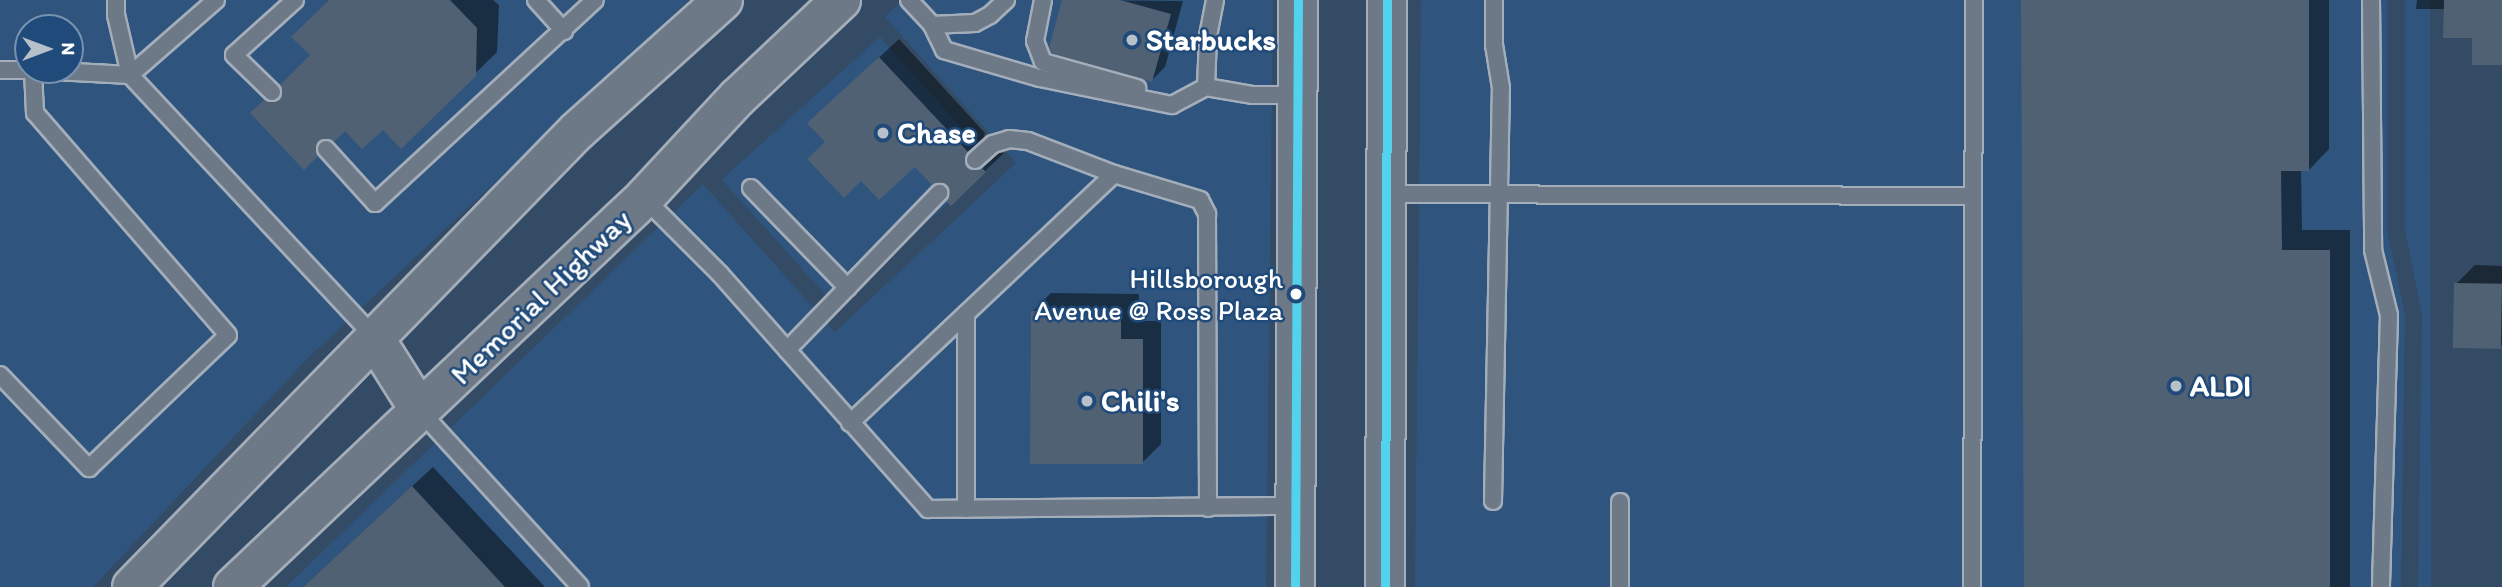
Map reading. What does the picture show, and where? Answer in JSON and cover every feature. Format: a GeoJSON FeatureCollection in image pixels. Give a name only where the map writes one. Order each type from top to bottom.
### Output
{"type":"FeatureCollection","features":[{"type":"Feature","properties":{"kind":"main road"},"geometry":{"type":"LineString","coordinates":[[132,587],[577,131],[723,0]]}},
{"type":"Feature","properties":{"kind":"main road","name":"Memorial Highway"},"geometry":{"type":"LineString","coordinates":[[233,587],[645,198],[737,98],[841,0]]}},
{"type":"Feature","properties":{"kind":"main road"},"geometry":{"type":"LineString","coordinates":[[1295,587],[1298,0]]}},
{"type":"Feature","properties":{"kind":"main road"},"geometry":{"type":"LineString","coordinates":[[1385,587],[1387,0]]}},
{"type":"Feature","properties":{"kind":"main road"},"geometry":{"type":"LineString","coordinates":[[376,339],[421,412]]}},
{"type":"Feature","properties":{"kind":"lane"},"geometry":{"type":"LineString","coordinates":[[116,0],[116,15],[130,75],[376,339]]}},
{"type":"Feature","properties":{"kind":"lane"},"geometry":{"type":"LineString","coordinates":[[84,73],[130,75],[216,0]]}},
{"type":"Feature","properties":{"kind":"lane"},"geometry":{"type":"LineString","coordinates":[[272,92],[234,55],[295,0]]}},
{"type":"Feature","properties":{"kind":"lane"},"geometry":{"type":"LineString","coordinates":[[536,0],[564,32]]}},
{"type":"Feature","properties":{"kind":"lane"},"geometry":{"type":"LineString","coordinates":[[326,149],[375,203],[596,0]]}},
{"type":"Feature","properties":{"kind":"lane"},"geometry":{"type":"LineString","coordinates":[[909,0],[932,25],[944,50],[1040,78],[1172,104],[1206,87],[1253,94],[1297,95]]}},
{"type":"Feature","properties":{"kind":"lane"},"geometry":{"type":"LineString","coordinates":[[932,25],[975,23],[990,15],[1006,0]]}},
{"type":"Feature","properties":{"kind":"lane"},"geometry":{"type":"LineString","coordinates":[[1043,0],[1035,41],[1043,62],[1149,91],[1172,104]]}},
{"type":"Feature","properties":{"kind":"lane"},"geometry":{"type":"LineString","coordinates":[[1206,87],[1208,37],[1216,0]]}},
{"type":"Feature","properties":{"kind":"lane"},"geometry":{"type":"LineString","coordinates":[[1493,501],[1501,88],[1494,45],[1494,0]]}},
{"type":"Feature","properties":{"kind":"lane"},"geometry":{"type":"LineString","coordinates":[[1972,587],[1974,0]]}},
{"type":"Feature","properties":{"kind":"lane"},"geometry":{"type":"LineString","coordinates":[[2371,0],[2373,250],[2389,315],[2381,587]]}},
{"type":"Feature","properties":{"kind":"lane"},"geometry":{"type":"LineString","coordinates":[[0,375],[89,468],[228,335],[35,114],[33,84]]}},
{"type":"Feature","properties":{"kind":"lane"},"geometry":{"type":"LineString","coordinates":[[975,160],[993,144],[1009,139],[1028,141],[1114,174],[1200,200],[1207,214],[1209,508]]}},
{"type":"Feature","properties":{"kind":"lane"},"geometry":{"type":"LineString","coordinates":[[850,423],[1114,174]]}},
{"type":"Feature","properties":{"kind":"lane"},"geometry":{"type":"LineString","coordinates":[[751,188],[848,288]]}},
{"type":"Feature","properties":{"kind":"lane"},"geometry":{"type":"LineString","coordinates":[[787,350],[939,193]]}},
{"type":"Feature","properties":{"kind":"lane"},"geometry":{"type":"LineString","coordinates":[[1385,194],[1973,195]]}},
{"type":"Feature","properties":{"kind":"lane"},"geometry":{"type":"LineString","coordinates":[[645,198],[720,274],[928,509],[1296,506]]}},
{"type":"Feature","properties":{"kind":"lane"},"geometry":{"type":"LineString","coordinates":[[965,509],[966,314]]}},
{"type":"Feature","properties":{"kind":"lane"},"geometry":{"type":"LineString","coordinates":[[421,412],[580,587]]}},
{"type":"Feature","properties":{"kind":"lane"},"geometry":{"type":"LineString","coordinates":[[1620,502],[1620,587]]}},
{"type":"Feature","properties":{"kind":"shaded area"},"geometry":{"type":"Polygon","coordinates":[[[0,0],[689,0],[306,360],[93,587],[0,587],[0,0]]]}},
{"type":"Feature","properties":{"kind":"shaded area"},"geometry":{"type":"Polygon","coordinates":[[[903,0],[1273,0],[1266,587],[286,587],[703,184],[835,332],[1016,163],[885,17],[903,0]]]}},
{"type":"Feature","properties":{"kind":"shaded area"},"geometry":{"type":"Polygon","coordinates":[[[1421,0],[2387,0],[2387,230],[2405,315],[2401,587],[1415,587],[1421,0]]]}},
{"type":"Feature","properties":{"kind":"shaded area"},"geometry":{"type":"Polygon","coordinates":[[[2405,0],[2430,0],[2431,587],[2418,587],[2422,315],[2405,229],[2405,0]]]}},
{"type":"Feature","properties":{"kind":"shaded area"},"geometry":{"type":"Polygon","coordinates":[[[880,37],[993,163],[835,305],[722,180],[880,37]]]}},
{"type":"Feature","properties":{"kind":"building"},"geometry":{"type":"Polygon","coordinates":[[[329,0],[450,0],[477,28],[476,76],[401,149],[383,130],[362,149],[345,131],[334,142],[324,139],[318,142],[318,156],[304,170],[250,113],[265,99],[274,102],[280,99],[280,85],[310,55],[291,37],[329,0]]]}},
{"type":"Feature","properties":{"kind":"building"},"geometry":{"type":"Polygon","coordinates":[[[1062,0],[1120,0],[1171,14],[1152,82],[1051,53],[1049,48],[1062,0]]]}},
{"type":"Feature","properties":{"kind":"building"},"geometry":{"type":"Polygon","coordinates":[[[2021,0],[2309,0],[2309,171],[2281,171],[2282,250],[2330,250],[2330,587],[2024,587],[2021,0]]]}},
{"type":"Feature","properties":{"kind":"building"},"geometry":{"type":"Polygon","coordinates":[[[2444,0],[2502,0],[2502,65],[2472,65],[2472,38],[2443,38],[2444,0]]]}},
{"type":"Feature","properties":{"kind":"building","name":"Chase"},"geometry":{"type":"Polygon","coordinates":[[[879,57],[968,152],[965,161],[968,167],[976,170],[982,168],[986,172],[951,206],[946,201],[949,195],[947,186],[941,183],[932,185],[915,167],[879,200],[861,181],[844,198],[807,159],[825,142],[807,123],[879,57]]]}},
{"type":"Feature","properties":{"kind":"building"},"geometry":{"type":"Polygon","coordinates":[[[2454,283],[2502,284],[2501,349],[2453,348],[2454,283]]]}},
{"type":"Feature","properties":{"kind":"building","name":"Chili's"},"geometry":{"type":"Polygon","coordinates":[[[1031,311],[1121,312],[1121,339],[1143,339],[1143,464],[1030,464],[1031,311]]]}},
{"type":"Feature","properties":{"kind":"building"},"geometry":{"type":"Polygon","coordinates":[[[412,486],[505,587],[303,587],[412,486]]]}},
{"type":"Feature","properties":{"kind":"transit line"},"geometry":{"type":"LineString","coordinates":[[1295,587],[1298,0]]}},
{"type":"Feature","properties":{"kind":"transit line"},"geometry":{"type":"LineString","coordinates":[[1385,587],[1387,0]]}},
{"type":"Feature","properties":{"kind":"place","name":"Starbucks"},"geometry":{"type":"Point","coordinates":[1132,40]}},
{"type":"Feature","properties":{"kind":"place","name":"Chase"},"geometry":{"type":"Point","coordinates":[883,133]}},
{"type":"Feature","properties":{"kind":"place","name":"Hillsborough Avenue @ Ross Plaza"},"geometry":{"type":"Point","coordinates":[1296,294]}},
{"type":"Feature","properties":{"kind":"place","name":"ALDI"},"geometry":{"type":"Point","coordinates":[2176,386]}},
{"type":"Feature","properties":{"kind":"place","name":"Chili's"},"geometry":{"type":"Point","coordinates":[1087,401]}}]}
